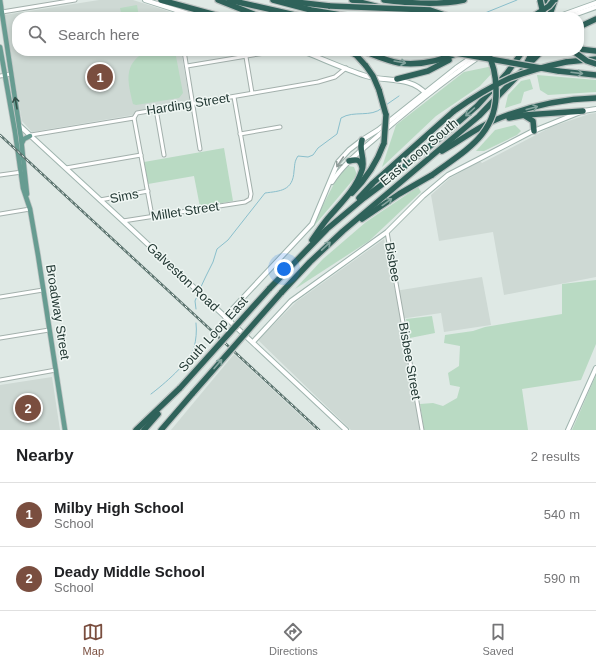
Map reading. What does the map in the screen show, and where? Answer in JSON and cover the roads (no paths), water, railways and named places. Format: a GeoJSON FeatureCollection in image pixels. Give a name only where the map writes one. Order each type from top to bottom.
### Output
{"type":"FeatureCollection","features":[{"type":"Feature","properties":{"kind":"highway"},"geometry":{"type":"LineString","coordinates":[[161,0],[205,12]]}},
{"type":"Feature","properties":{"kind":"highway"},"geometry":{"type":"LineString","coordinates":[[218,0],[248,12]]}},
{"type":"Feature","properties":{"kind":"highway"},"geometry":{"type":"LineString","coordinates":[[229,0],[282,12]]}},
{"type":"Feature","properties":{"kind":"highway"},"geometry":{"type":"LineString","coordinates":[[274,0],[330,6],[430,10],[436,12]]}},
{"type":"Feature","properties":{"kind":"highway"},"geometry":{"type":"LineString","coordinates":[[274,0],[323,12]]}},
{"type":"Feature","properties":{"kind":"highway"},"geometry":{"type":"LineString","coordinates":[[352,0],[402,12]]}},
{"type":"Feature","properties":{"kind":"highway"},"geometry":{"type":"LineString","coordinates":[[384,0],[398,2],[453,2],[464,0]]}},
{"type":"Feature","properties":{"kind":"highway"},"geometry":{"type":"LineString","coordinates":[[540,0],[543,12]]}},
{"type":"Feature","properties":{"kind":"highway"},"geometry":{"type":"LineString","coordinates":[[541,12],[545,0]]}},
{"type":"Feature","properties":{"kind":"highway"},"geometry":{"type":"LineString","coordinates":[[540,12],[555,0]]}},
{"type":"Feature","properties":{"kind":"highway"},"geometry":{"type":"LineString","coordinates":[[551,12],[555,0]]}},
{"type":"Feature","properties":{"kind":"highway"},"geometry":{"type":"LineString","coordinates":[[584,25],[596,19]]}},
{"type":"Feature","properties":{"kind":"highway"},"geometry":{"type":"LineString","coordinates":[[584,50],[596,51]]}},
{"type":"Feature","properties":{"kind":"highway"},"geometry":{"type":"LineString","coordinates":[[301,255],[325,223],[371,172],[380,155],[384,143],[386,115],[380,90],[373,76],[357,56]]}},
{"type":"Feature","properties":{"kind":"highway"},"geometry":{"type":"LineString","coordinates":[[377,56],[397,63],[412,64],[445,59],[452,56]]}},
{"type":"Feature","properties":{"kind":"highway"},"geometry":{"type":"LineString","coordinates":[[397,79],[428,71],[455,56]]}},
{"type":"Feature","properties":{"kind":"highway"},"geometry":{"type":"LineString","coordinates":[[472,56],[558,71],[596,75]]}},
{"type":"Feature","properties":{"kind":"highway"},"geometry":{"type":"LineString","coordinates":[[343,231],[399,194],[432,175],[478,141],[492,119],[497,99],[496,79],[489,56]]}},
{"type":"Feature","properties":{"kind":"highway","name":"East Loop South"},"geometry":{"type":"LineString","coordinates":[[301,255],[327,229],[348,211],[440,138],[466,115],[507,73],[519,56]]}},
{"type":"Feature","properties":{"kind":"highway","name":"East Loop South"},"geometry":{"type":"LineString","coordinates":[[310,262],[343,231],[479,116],[523,70],[530,56]]}},
{"type":"Feature","properties":{"kind":"highway"},"geometry":{"type":"LineString","coordinates":[[523,70],[537,56]]}},
{"type":"Feature","properties":{"kind":"highway"},"geometry":{"type":"LineString","coordinates":[[580,56],[587,61],[596,64]]}},
{"type":"Feature","properties":{"kind":"highway"},"geometry":{"type":"LineString","coordinates":[[348,211],[373,183],[454,111],[484,91],[510,78],[534,70],[566,62],[596,59]]}},
{"type":"Feature","properties":{"kind":"highway"},"geometry":{"type":"LineString","coordinates":[[425,162],[495,120],[522,110],[540,106],[584,98],[596,98]]}},
{"type":"Feature","properties":{"kind":"highway"},"geometry":{"type":"LineString","coordinates":[[495,120],[525,115],[582,111]]}},
{"type":"Feature","properties":{"kind":"highway"},"geometry":{"type":"LineString","coordinates":[[525,115],[533,121],[534,131]]}},
{"type":"Feature","properties":{"kind":"highway"},"geometry":{"type":"LineString","coordinates":[[342,203],[359,178],[362,170],[364,160],[360,144],[362,140]]}},
{"type":"Feature","properties":{"kind":"highway"},"geometry":{"type":"LineString","coordinates":[[349,161],[360,161],[362,170]]}},
{"type":"Feature","properties":{"kind":"highway","name":"South Loop East"},"geometry":{"type":"LineString","coordinates":[[156,414],[301,255]]}},
{"type":"Feature","properties":{"kind":"highway","name":"South Loop East"},"geometry":{"type":"LineString","coordinates":[[161,430],[167,426],[193,393],[310,262]]}},
{"type":"Feature","properties":{"kind":"highway"},"geometry":{"type":"LineString","coordinates":[[136,430],[156,414]]}},
{"type":"Feature","properties":{"kind":"highway"},"geometry":{"type":"LineString","coordinates":[[144,430],[156,414]]}},
{"type":"Feature","properties":{"kind":"main road","name":"Broadway Street"},"geometry":{"type":"LineString","coordinates":[[0,0],[22,143],[23,188],[30,209],[65,430]]}},
{"type":"Feature","properties":{"kind":"main road"},"geometry":{"type":"LineString","coordinates":[[145,0],[182,12]]}},
{"type":"Feature","properties":{"kind":"main road"},"geometry":{"type":"LineString","coordinates":[[571,12],[596,3]]}},
{"type":"Feature","properties":{"kind":"main road"},"geometry":{"type":"LineString","coordinates":[[582,12],[596,7]]}},
{"type":"Feature","properties":{"kind":"main road","name":"Broadway Street"},"geometry":{"type":"LineString","coordinates":[[0,47],[2,76],[20,130],[23,172]]}},
{"type":"Feature","properties":{"kind":"main road"},"geometry":{"type":"LineString","coordinates":[[315,56],[372,77],[397,79],[413,84],[426,94]]}},
{"type":"Feature","properties":{"kind":"main road"},"geometry":{"type":"LineString","coordinates":[[326,191],[336,176],[361,150],[456,68],[474,56]]}},
{"type":"Feature","properties":{"kind":"main road"},"geometry":{"type":"LineString","coordinates":[[225,317],[312,224],[338,162],[349,150],[378,130],[410,104],[480,56]]}},
{"type":"Feature","properties":{"kind":"main road"},"geometry":{"type":"LineString","coordinates":[[410,104],[418,93],[418,89],[413,84]]}},
{"type":"Feature","properties":{"kind":"main road"},"geometry":{"type":"LineString","coordinates":[[253,342],[291,301],[387,232],[423,196],[448,175],[478,158],[534,131],[582,111],[596,109]]}},
{"type":"Feature","properties":{"kind":"main road","name":"Galveston Road"},"geometry":{"type":"LineString","coordinates":[[20,130],[30,136],[66,168],[346,430]]}},
{"type":"Feature","properties":{"kind":"main road"},"geometry":{"type":"LineString","coordinates":[[22,143],[24,139],[30,136]]}},
{"type":"Feature","properties":{"kind":"main road"},"geometry":{"type":"LineString","coordinates":[[568,430],[596,368]]}},
{"type":"Feature","properties":{"kind":"street"},"geometry":{"type":"LineString","coordinates":[[1,12],[60,1],[75,0]]}},
{"type":"Feature","properties":{"kind":"street"},"geometry":{"type":"LineString","coordinates":[[0,40],[6,38]]}},
{"type":"Feature","properties":{"kind":"street"},"geometry":{"type":"LineString","coordinates":[[185,56],[200,149]]}},
{"type":"Feature","properties":{"kind":"street"},"geometry":{"type":"LineString","coordinates":[[187,66],[251,56]]}},
{"type":"Feature","properties":{"kind":"street"},"geometry":{"type":"LineString","coordinates":[[246,57],[252,93]]}},
{"type":"Feature","properties":{"kind":"street","name":"Harding Street"},"geometry":{"type":"LineString","coordinates":[[30,136],[134,118],[137,113],[156,109],[318,82],[335,77],[346,68]]}},
{"type":"Feature","properties":{"kind":"street"},"geometry":{"type":"LineString","coordinates":[[2,76],[11,74]]}},
{"type":"Feature","properties":{"kind":"street"},"geometry":{"type":"LineString","coordinates":[[234,97],[240,134],[280,128]]}},
{"type":"Feature","properties":{"kind":"street"},"geometry":{"type":"LineString","coordinates":[[156,109],[164,155]]}},
{"type":"Feature","properties":{"kind":"street"},"geometry":{"type":"LineString","coordinates":[[134,118],[152,216]]}},
{"type":"Feature","properties":{"kind":"street","name":"Millet Street"},"geometry":{"type":"LineString","coordinates":[[123,221],[245,202],[250,199],[251,194],[240,134]]}},
{"type":"Feature","properties":{"kind":"street"},"geometry":{"type":"LineString","coordinates":[[66,168],[141,155]]}},
{"type":"Feature","properties":{"kind":"street"},"geometry":{"type":"LineString","coordinates":[[0,175],[23,172]]}},
{"type":"Feature","properties":{"kind":"street","name":"Sims"},"geometry":{"type":"LineString","coordinates":[[100,200],[148,191]]}},
{"type":"Feature","properties":{"kind":"street"},"geometry":{"type":"LineString","coordinates":[[0,214],[30,209]]}},
{"type":"Feature","properties":{"kind":"street","name":"Bisbee"},"geometry":{"type":"LineString","coordinates":[[387,232],[398,293]]}},
{"type":"Feature","properties":{"kind":"street"},"geometry":{"type":"LineString","coordinates":[[0,297],[43,290]]}},
{"type":"Feature","properties":{"kind":"street","name":"Bisbee Street"},"geometry":{"type":"LineString","coordinates":[[398,293],[422,430]]}},
{"type":"Feature","properties":{"kind":"street"},"geometry":{"type":"LineString","coordinates":[[0,338],[49,330]]}},
{"type":"Feature","properties":{"kind":"street"},"geometry":{"type":"LineString","coordinates":[[0,380],[56,370]]}},
{"type":"Feature","properties":{"kind":"waterway"},"geometry":{"type":"LineString","coordinates":[[487,12],[517,0]]}},
{"type":"Feature","properties":{"kind":"waterway"},"geometry":{"type":"LineString","coordinates":[[386,105],[399,96]]}},
{"type":"Feature","properties":{"kind":"waterway"},"geometry":{"type":"LineString","coordinates":[[199,291],[213,262],[217,249],[228,240],[265,193],[285,189],[291,183],[295,162],[298,156],[308,157],[313,155],[318,148],[337,134],[341,118],[351,114],[373,113],[382,108]]}},
{"type":"Feature","properties":{"kind":"waterway"},"geometry":{"type":"LineString","coordinates":[[196,309],[195,301],[198,294]]}},
{"type":"Feature","properties":{"kind":"waterway"},"geometry":{"type":"LineString","coordinates":[[151,394],[176,373],[191,354],[196,339],[196,323]]}},
{"type":"Feature","properties":{"kind":"railway"},"geometry":{"type":"LineString","coordinates":[[0,135],[319,430]]}},
{"type":"Feature","properties":{"kind":"place","name":"Milby High School"},"geometry":{"type":"Point","coordinates":[100,77]}},
{"type":"Feature","properties":{"kind":"place","name":"Deady Middle School"},"geometry":{"type":"Point","coordinates":[28,408]}}]}
